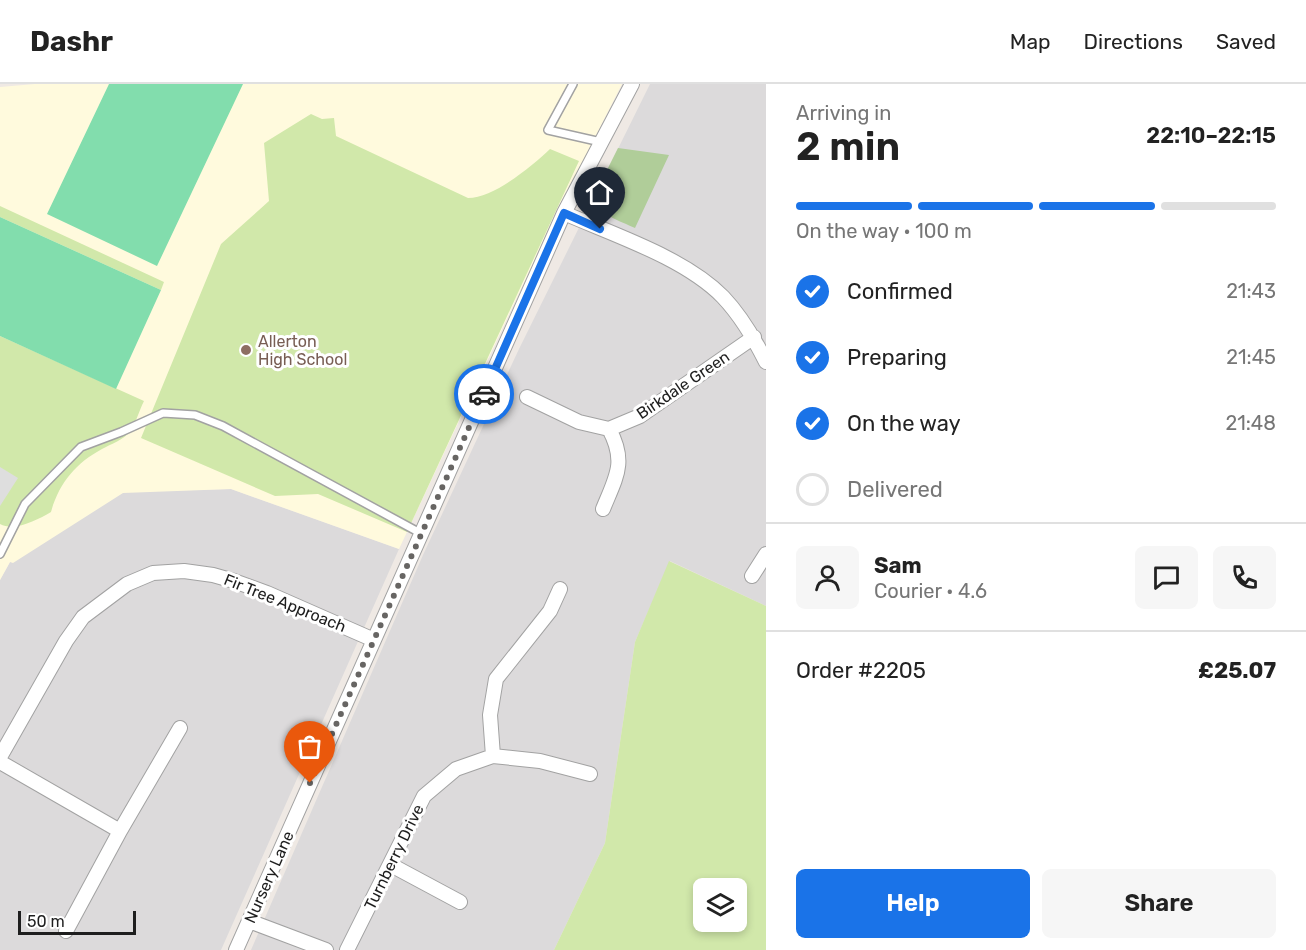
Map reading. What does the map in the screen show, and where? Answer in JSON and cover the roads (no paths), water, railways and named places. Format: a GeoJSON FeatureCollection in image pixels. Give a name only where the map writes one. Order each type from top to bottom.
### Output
{"type":"FeatureCollection","features":[{"type":"Feature","properties":{"kind":"street","name":"Nursery Lane"},"geometry":{"type":"LineString","coordinates":[[236,950],[564,213],[632,84]]}},
{"type":"Feature","properties":{"kind":"street"},"geometry":{"type":"LineString","coordinates":[[564,213],[659,255],[694,275],[722,296],[754,337],[766,362]]}},
{"type":"Feature","properties":{"kind":"street","name":"Birkdale Green"},"geometry":{"type":"LineString","coordinates":[[609,429],[640,416],[754,337]]}},
{"type":"Feature","properties":{"kind":"street"},"geometry":{"type":"LineString","coordinates":[[527,397],[579,422],[609,429],[617,445],[619,468],[603,509]]}},
{"type":"Feature","properties":{"kind":"street"},"geometry":{"type":"LineString","coordinates":[[752,576],[766,554]]}},
{"type":"Feature","properties":{"kind":"street","name":"Fir Tree Approach"},"geometry":{"type":"LineString","coordinates":[[0,759],[66,641],[83,617],[127,584],[153,573],[184,571],[234,581],[374,640]]}},
{"type":"Feature","properties":{"kind":"street"},"geometry":{"type":"LineString","coordinates":[[493,756],[490,715],[496,679],[550,611],[560,589]]}},
{"type":"Feature","properties":{"kind":"street"},"geometry":{"type":"LineString","coordinates":[[66,931],[120,831],[180,728]]}},
{"type":"Feature","properties":{"kind":"street","name":"Turnberry Drive"},"geometry":{"type":"LineString","coordinates":[[347,950],[424,796],[456,769],[493,756],[540,761],[590,774]]}},
{"type":"Feature","properties":{"kind":"street"},"geometry":{"type":"LineString","coordinates":[[0,759],[120,831]]}},
{"type":"Feature","properties":{"kind":"street"},"geometry":{"type":"LineString","coordinates":[[391,865],[460,902]]}},
{"type":"Feature","properties":{"kind":"street"},"geometry":{"type":"LineString","coordinates":[[249,921],[326,950]]}},
{"type":"Feature","properties":{"kind":"lane"},"geometry":{"type":"LineString","coordinates":[[573,84],[548,130],[601,142]]}},
{"type":"Feature","properties":{"kind":"lane"},"geometry":{"type":"LineString","coordinates":[[0,554],[25,504],[81,447],[163,413],[195,415],[223,426],[422,534]]}},
{"type":"Feature","properties":{"kind":"place","name":"Allerton High School"},"geometry":{"type":"Point","coordinates":[246,350]}}]}
